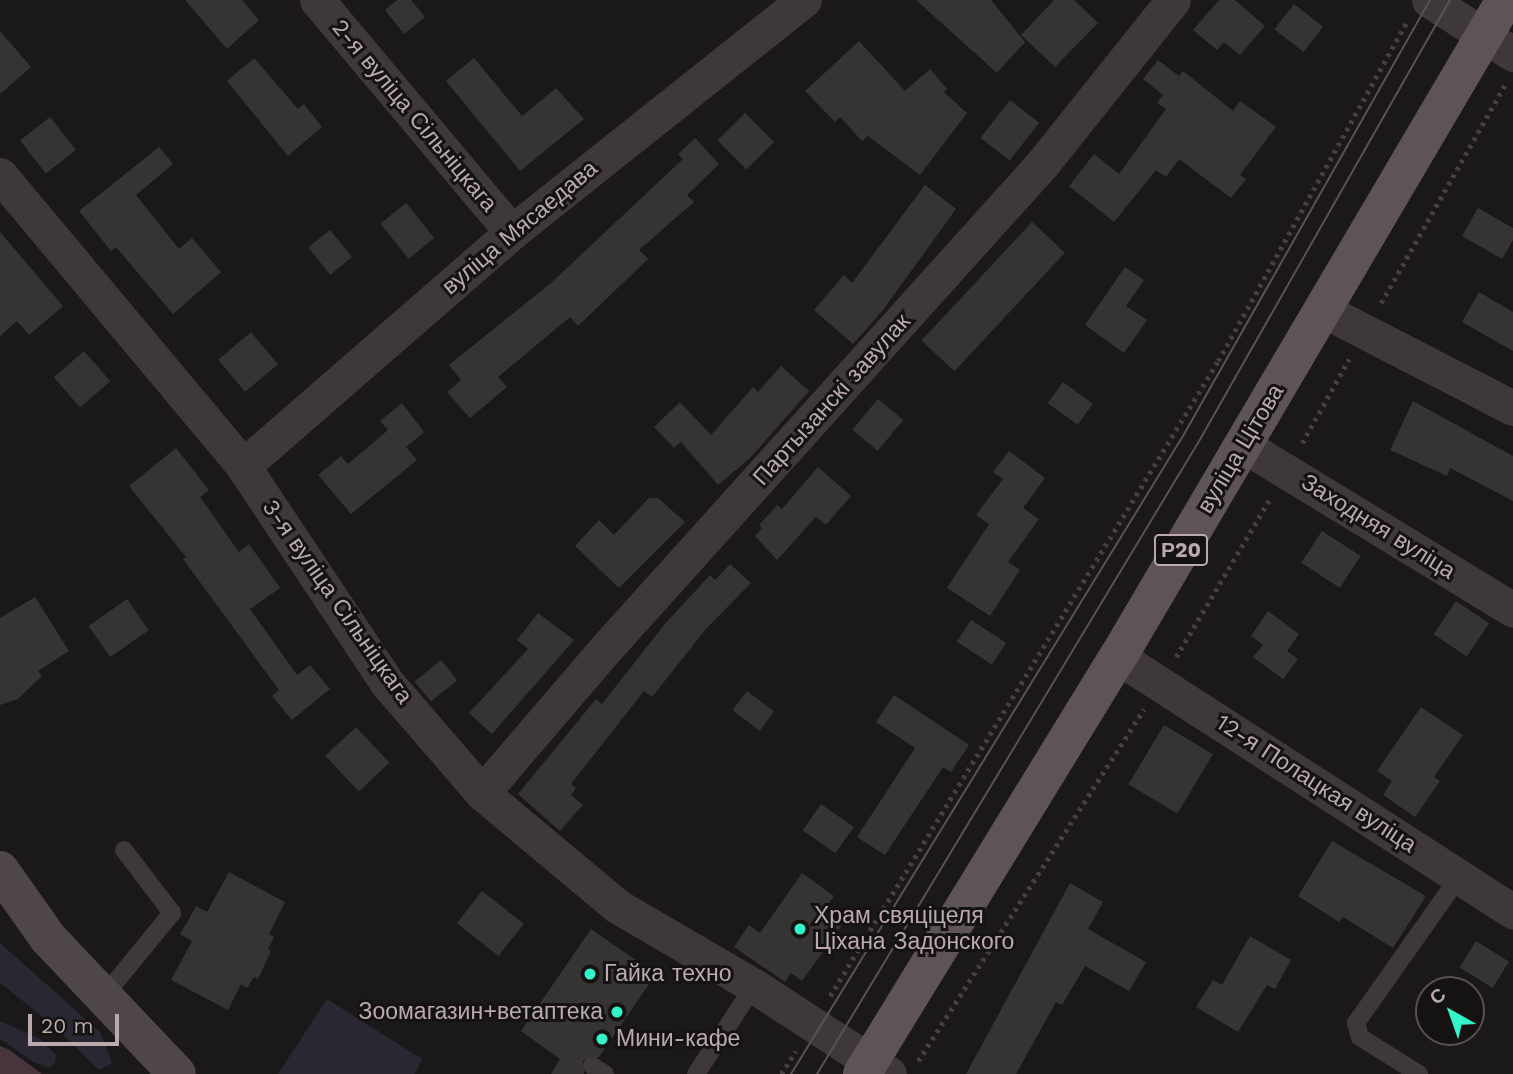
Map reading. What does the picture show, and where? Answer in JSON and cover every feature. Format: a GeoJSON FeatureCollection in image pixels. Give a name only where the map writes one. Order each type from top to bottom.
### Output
{"type":"FeatureCollection","features":[{"type":"Feature","properties":{"kind":"main road","name":"вуліца Цітова"},"geometry":{"type":"LineString","coordinates":[[874,1069],[1323,310],[1504,33]]}},
{"type":"Feature","properties":{"kind":"main road"},"geometry":{"type":"LineString","coordinates":[[0,870],[48,938],[177,1074]]}},
{"type":"Feature","properties":{"kind":"street","name":"2-я вуліца Сільніцкага"},"geometry":{"type":"LineString","coordinates":[[317,0],[512,232]]}},
{"type":"Feature","properties":{"kind":"street","name":"вуліца Мясаедава"},"geometry":{"type":"LineString","coordinates":[[243,466],[512,232],[804,0]]}},
{"type":"Feature","properties":{"kind":"street","name":"Партызанскі завулак"},"geometry":{"type":"LineString","coordinates":[[482,793],[609,645],[1043,163],[1173,0]]}},
{"type":"Feature","properties":{"kind":"street"},"geometry":{"type":"LineString","coordinates":[[1421,6],[1504,33]]}},
{"type":"Feature","properties":{"kind":"street","name":"3-я вуліца Сільніцкага"},"geometry":{"type":"LineString","coordinates":[[0,175],[243,466],[388,684],[482,793],[617,906],[754,986],[813,1024],[874,1069]]}},
{"type":"Feature","properties":{"kind":"street"},"geometry":{"type":"LineString","coordinates":[[1323,310],[1513,408]]}},
{"type":"Feature","properties":{"kind":"street","name":"Заходняя вуліца"},"geometry":{"type":"LineString","coordinates":[[1243,445],[1513,610]]}},
{"type":"Feature","properties":{"kind":"street","name":"12-я Полацкая вуліца"},"geometry":{"type":"LineString","coordinates":[[1118,657],[1513,912]]}},
{"type":"Feature","properties":{"kind":"lane"},"geometry":{"type":"LineString","coordinates":[[103,997],[172,914],[124,850]]}},
{"type":"Feature","properties":{"kind":"lane"},"geometry":{"type":"LineString","coordinates":[[1419,1074],[1360,1037],[1356,1023],[1459,877]]}},
{"type":"Feature","properties":{"kind":"lane"},"geometry":{"type":"LineString","coordinates":[[696,1074],[754,986]]}},
{"type":"Feature","properties":{"kind":"path"},"geometry":{"type":"LineString","coordinates":[[781,1074],[1218,361],[1421,6]]}},
{"type":"Feature","properties":{"kind":"path"},"geometry":{"type":"LineString","coordinates":[[910,1074],[1161,684],[1287,470],[1364,333],[1504,33]]}},
{"type":"Feature","properties":{"kind":"shaded area"},"geometry":{"type":"Polygon","coordinates":[[[0,943],[100,1032],[112,1063],[99,1070],[53,1025],[0,983],[0,943]]]}},
{"type":"Feature","properties":{"kind":"shaded area"},"geometry":{"type":"Polygon","coordinates":[[[327,999],[422,1059],[415,1074],[278,1074],[327,999]]]}},
{"type":"Feature","properties":{"kind":"shaded area"},"geometry":{"type":"Polygon","coordinates":[[[0,1021],[40,1039],[56,1055],[55,1063],[49,1068],[34,1062],[0,1039],[0,1021]]]}},
{"type":"Feature","properties":{"kind":"shaded area"},"geometry":{"type":"Polygon","coordinates":[[[0,1046],[8,1049],[42,1074],[0,1074],[0,1046]]]}},
{"type":"Feature","properties":{"kind":"building"},"geometry":{"type":"Polygon","coordinates":[[[185,0],[242,0],[259,20],[227,49],[185,0]]]}},
{"type":"Feature","properties":{"kind":"building"},"geometry":{"type":"Polygon","coordinates":[[[397,0],[411,0],[425,17],[404,34],[385,10],[397,0]]]}},
{"type":"Feature","properties":{"kind":"building"},"geometry":{"type":"Polygon","coordinates":[[[916,0],[991,0],[1025,42],[997,73],[916,0]]]}},
{"type":"Feature","properties":{"kind":"building"},"geometry":{"type":"Polygon","coordinates":[[[1054,0],[1074,0],[1098,23],[1055,67],[1021,35],[1054,0]]]}},
{"type":"Feature","properties":{"kind":"building"},"geometry":{"type":"Polygon","coordinates":[[[1219,0],[1235,0],[1265,26],[1240,55],[1224,42],[1217,50],[1193,30],[1219,0]]]}},
{"type":"Feature","properties":{"kind":"building"},"geometry":{"type":"Polygon","coordinates":[[[1294,4],[1323,27],[1303,52],[1274,29],[1294,4]]]}},
{"type":"Feature","properties":{"kind":"building"},"geometry":{"type":"Polygon","coordinates":[[[0,31],[31,67],[0,94],[0,31]]]}},
{"type":"Feature","properties":{"kind":"building"},"geometry":{"type":"Polygon","coordinates":[[[859,41],[905,91],[930,69],[947,89],[944,92],[967,113],[920,175],[868,136],[862,141],[840,117],[835,122],[805,91],[859,41]]]}},
{"type":"Feature","properties":{"kind":"building"},"geometry":{"type":"Polygon","coordinates":[[[254,58],[298,109],[304,104],[322,127],[288,156],[227,81],[254,58]]]}},
{"type":"Feature","properties":{"kind":"building"},"geometry":{"type":"Polygon","coordinates":[[[474,58],[522,116],[556,88],[584,119],[520,171],[446,81],[474,58]]]}},
{"type":"Feature","properties":{"kind":"building"},"geometry":{"type":"Polygon","coordinates":[[[1158,60],[1179,76],[1183,71],[1233,111],[1240,101],[1276,127],[1240,175],[1246,179],[1231,198],[1179,159],[1166,177],[1156,170],[1114,222],[1069,186],[1094,154],[1119,174],[1166,109],[1157,103],[1163,95],[1143,79],[1158,60]]]}},
{"type":"Feature","properties":{"kind":"building"},"geometry":{"type":"Polygon","coordinates":[[[1010,100],[1039,123],[1010,161],[980,138],[1010,100]]]}},
{"type":"Feature","properties":{"kind":"building"},"geometry":{"type":"Polygon","coordinates":[[[745,113],[774,142],[746,170],[717,141],[745,113]]]}},
{"type":"Feature","properties":{"kind":"building"},"geometry":{"type":"Polygon","coordinates":[[[50,117],[76,150],[46,173],[20,140],[50,117]]]}},
{"type":"Feature","properties":{"kind":"building"},"geometry":{"type":"Polygon","coordinates":[[[695,138],[719,164],[687,195],[694,202],[639,250],[648,259],[578,326],[570,317],[498,377],[507,387],[470,418],[447,392],[461,380],[449,365],[552,282],[683,159],[678,154],[695,138]]]}},
{"type":"Feature","properties":{"kind":"building"},"geometry":{"type":"Polygon","coordinates":[[[159,147],[173,164],[136,195],[179,249],[192,238],[221,272],[173,314],[116,247],[111,251],[79,211],[159,147]]]}},
{"type":"Feature","properties":{"kind":"building"},"geometry":{"type":"Polygon","coordinates":[[[925,185],[956,209],[883,310],[853,344],[814,310],[844,275],[852,283],[925,185]]]}},
{"type":"Feature","properties":{"kind":"building"},"geometry":{"type":"Polygon","coordinates":[[[406,203],[434,238],[409,259],[380,224],[406,203]]]}},
{"type":"Feature","properties":{"kind":"building"},"geometry":{"type":"Polygon","coordinates":[[[1478,208],[1513,228],[1513,240],[1502,259],[1462,236],[1478,208]]]}},
{"type":"Feature","properties":{"kind":"building"},"geometry":{"type":"Polygon","coordinates":[[[1032,222],[1065,253],[954,371],[922,340],[1032,222]]]}},
{"type":"Feature","properties":{"kind":"building"},"geometry":{"type":"Polygon","coordinates":[[[330,230],[352,257],[330,275],[308,248],[330,230]]]}},
{"type":"Feature","properties":{"kind":"building"},"geometry":{"type":"Polygon","coordinates":[[[0,232],[63,306],[29,335],[17,321],[0,336],[0,232]]]}},
{"type":"Feature","properties":{"kind":"building"},"geometry":{"type":"Polygon","coordinates":[[[1125,267],[1144,280],[1126,306],[1147,320],[1124,353],[1085,325],[1125,267]]]}},
{"type":"Feature","properties":{"kind":"building"},"geometry":{"type":"Polygon","coordinates":[[[1479,292],[1513,312],[1513,351],[1462,322],[1479,292]]]}},
{"type":"Feature","properties":{"kind":"building"},"geometry":{"type":"Polygon","coordinates":[[[251,332],[278,364],[245,392],[218,360],[251,332]]]}},
{"type":"Feature","properties":{"kind":"building"},"geometry":{"type":"Polygon","coordinates":[[[84,351],[110,381],[80,407],[54,377],[84,351]]]}},
{"type":"Feature","properties":{"kind":"building"},"geometry":{"type":"Polygon","coordinates":[[[781,366],[809,391],[751,457],[718,485],[681,442],[674,448],[654,427],[680,402],[711,435],[753,387],[758,392],[781,366]]]}},
{"type":"Feature","properties":{"kind":"building"},"geometry":{"type":"Polygon","coordinates":[[[1063,382],[1093,404],[1078,425],[1048,403],[1063,382]]]}},
{"type":"Feature","properties":{"kind":"building"},"geometry":{"type":"Polygon","coordinates":[[[878,399],[903,420],[878,451],[852,430],[878,399]]]}},
{"type":"Feature","properties":{"kind":"building"},"geometry":{"type":"Polygon","coordinates":[[[1413,401],[1513,456],[1513,501],[1450,468],[1447,476],[1390,450],[1413,401]]]}},
{"type":"Feature","properties":{"kind":"building"},"geometry":{"type":"Polygon","coordinates":[[[402,403],[424,432],[406,447],[417,460],[351,514],[318,475],[341,456],[348,464],[388,430],[380,421],[402,403]]]}},
{"type":"Feature","properties":{"kind":"building"},"geometry":{"type":"Polygon","coordinates":[[[176,448],[209,490],[200,497],[239,552],[249,544],[280,588],[250,609],[297,675],[310,665],[330,689],[292,720],[272,696],[279,690],[183,559],[186,557],[129,486],[176,448]]]}},
{"type":"Feature","properties":{"kind":"building"},"geometry":{"type":"Polygon","coordinates":[[[1009,451],[1045,478],[1023,508],[1039,519],[1008,562],[1020,570],[990,616],[947,588],[989,524],[976,515],[1003,479],[993,472],[1009,451]]]}},
{"type":"Feature","properties":{"kind":"building"},"geometry":{"type":"Polygon","coordinates":[[[818,467],[851,496],[826,525],[816,517],[777,560],[755,536],[762,528],[759,525],[777,505],[782,509],[818,467]]]}},
{"type":"Feature","properties":{"kind":"building"},"geometry":{"type":"Polygon","coordinates":[[[649,498],[658,498],[685,522],[619,588],[575,546],[599,520],[614,535],[649,498]]]}},
{"type":"Feature","properties":{"kind":"building"},"geometry":{"type":"Polygon","coordinates":[[[1322,531],[1361,556],[1340,588],[1301,563],[1322,531]]]}},
{"type":"Feature","properties":{"kind":"building"},"geometry":{"type":"Polygon","coordinates":[[[730,564],[751,583],[706,629],[652,697],[644,691],[571,784],[576,788],[571,795],[583,805],[560,831],[518,794],[596,699],[602,704],[664,625],[710,575],[715,580],[730,564]]]}},
{"type":"Feature","properties":{"kind":"building"},"geometry":{"type":"Polygon","coordinates":[[[35,597],[69,651],[38,671],[42,676],[18,699],[0,705],[0,618],[35,597]]]}},
{"type":"Feature","properties":{"kind":"building"},"geometry":{"type":"Polygon","coordinates":[[[127,599],[149,630],[110,657],[88,626],[127,599]]]}},
{"type":"Feature","properties":{"kind":"building"},"geometry":{"type":"Polygon","coordinates":[[[1456,601],[1489,623],[1467,657],[1434,634],[1456,601]]]}},
{"type":"Feature","properties":{"kind":"building"},"geometry":{"type":"Polygon","coordinates":[[[1268,611],[1299,634],[1287,651],[1298,659],[1283,679],[1253,657],[1263,645],[1251,636],[1268,611]]]}},
{"type":"Feature","properties":{"kind":"building"},"geometry":{"type":"Polygon","coordinates":[[[538,613],[574,640],[492,734],[469,713],[528,649],[517,640],[538,613]]]}},
{"type":"Feature","properties":{"kind":"building"},"geometry":{"type":"Polygon","coordinates":[[[971,620],[1006,643],[992,665],[957,642],[971,620]]]}},
{"type":"Feature","properties":{"kind":"building"},"geometry":{"type":"Polygon","coordinates":[[[441,660],[457,680],[431,702],[415,681],[441,660]]]}},
{"type":"Feature","properties":{"kind":"building"},"geometry":{"type":"Polygon","coordinates":[[[747,691],[774,711],[760,731],[733,710],[747,691]]]}},
{"type":"Feature","properties":{"kind":"building"},"geometry":{"type":"Polygon","coordinates":[[[894,695],[969,745],[951,772],[943,767],[885,855],[857,837],[915,748],[876,722],[894,695]]]}},
{"type":"Feature","properties":{"kind":"building"},"geometry":{"type":"Polygon","coordinates":[[[1421,707],[1463,735],[1434,777],[1440,781],[1415,817],[1383,795],[1392,781],[1377,771],[1421,707]]]}},
{"type":"Feature","properties":{"kind":"building"},"geometry":{"type":"Polygon","coordinates":[[[1164,725],[1213,754],[1177,814],[1128,784],[1164,725]]]}},
{"type":"Feature","properties":{"kind":"building"},"geometry":{"type":"Polygon","coordinates":[[[356,727],[389,763],[359,791],[325,756],[356,727]]]}},
{"type":"Feature","properties":{"kind":"building"},"geometry":{"type":"Polygon","coordinates":[[[821,804],[854,827],[835,853],[803,830],[821,804]]]}},
{"type":"Feature","properties":{"kind":"building"},"geometry":{"type":"Polygon","coordinates":[[[1332,841],[1426,896],[1393,948],[1343,917],[1339,922],[1298,896],[1332,841]]]}},
{"type":"Feature","properties":{"kind":"building"},"geometry":{"type":"Polygon","coordinates":[[[229,872],[285,902],[269,934],[274,937],[268,949],[271,951],[258,979],[254,977],[247,988],[241,984],[228,1010],[171,980],[192,941],[180,934],[196,906],[207,912],[229,872]]]}},
{"type":"Feature","properties":{"kind":"building","name":"Храм свяціцеля Ціхана Задонского"},"geometry":{"type":"Polygon","coordinates":[[[802,873],[834,896],[823,912],[842,925],[802,981],[791,973],[785,982],[734,947],[749,925],[760,933],[802,873]]]}},
{"type":"Feature","properties":{"kind":"building"},"geometry":{"type":"Polygon","coordinates":[[[1070,883],[1103,902],[1088,929],[1146,962],[1129,991],[1085,966],[1062,1005],[1056,1002],[1016,1074],[966,1074],[1070,883]]]}},
{"type":"Feature","properties":{"kind":"building"},"geometry":{"type":"Polygon","coordinates":[[[482,891],[524,924],[499,956],[457,923],[482,891]]]}},
{"type":"Feature","properties":{"kind":"building"},"geometry":{"type":"Polygon","coordinates":[[[591,929],[656,974],[599,1057],[583,1060],[584,1074],[551,1074],[560,1059],[521,1031],[591,929]]]}},
{"type":"Feature","properties":{"kind":"building"},"geometry":{"type":"Polygon","coordinates":[[[1250,936],[1291,960],[1275,989],[1267,985],[1238,1032],[1196,1007],[1213,980],[1222,985],[1250,936]]]}},
{"type":"Feature","properties":{"kind":"building"},"geometry":{"type":"Polygon","coordinates":[[[1476,941],[1509,962],[1493,988],[1485,983],[1485,976],[1474,976],[1460,967],[1476,941]]]}},
{"type":"Feature","properties":{"kind":"tram line"},"geometry":{"type":"LineString","coordinates":[[791,1074],[1183,436],[1430,0]]}},
{"type":"Feature","properties":{"kind":"tram line"},"geometry":{"type":"LineString","coordinates":[[817,1074],[1198,443],[1450,0]]}},
{"type":"Feature","properties":{"kind":"place","name":"Храм свяціцеля Ціхана Задонского"},"geometry":{"type":"Point","coordinates":[800,929]}},
{"type":"Feature","properties":{"kind":"place","name":"Гайка техно"},"geometry":{"type":"Point","coordinates":[590,974]}},
{"type":"Feature","properties":{"kind":"place","name":"Зоомагазин+ветаптека"},"geometry":{"type":"Point","coordinates":[617,1012]}},
{"type":"Feature","properties":{"kind":"place","name":"Мини-кафе"},"geometry":{"type":"Point","coordinates":[602,1039]}}]}
